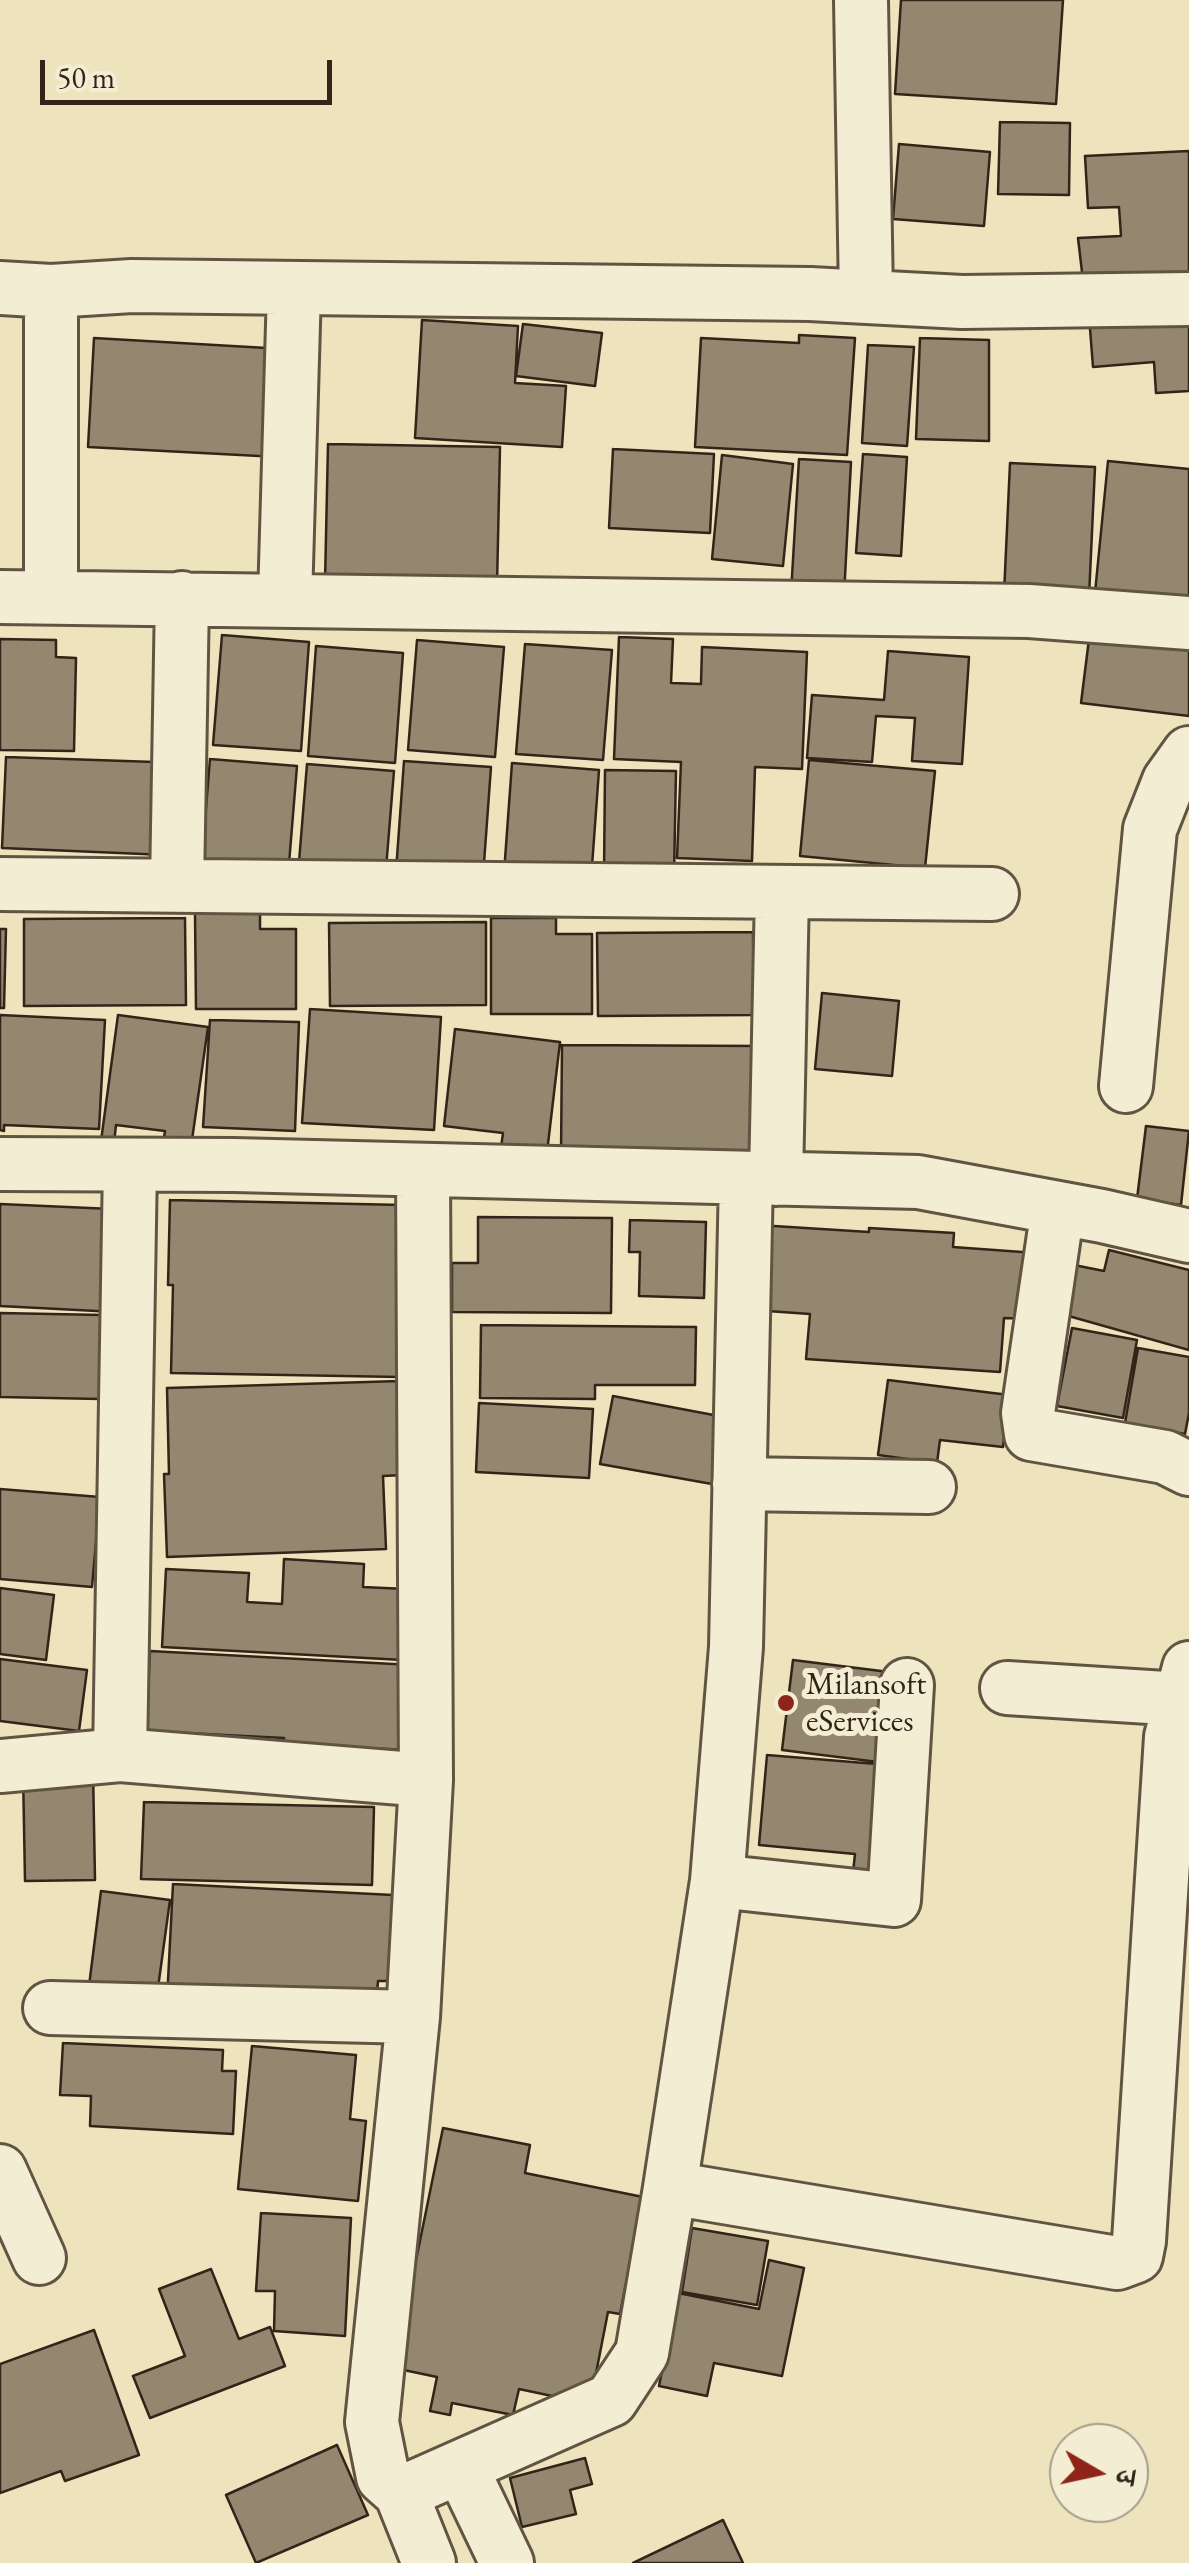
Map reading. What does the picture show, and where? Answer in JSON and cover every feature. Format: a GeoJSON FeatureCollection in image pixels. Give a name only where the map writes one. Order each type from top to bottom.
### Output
{"type":"FeatureCollection","features":[{"type":"Feature","properties":{"kind":"street"},"geometry":{"type":"LineString","coordinates":[[861,0],[866,297]]}},
{"type":"Feature","properties":{"kind":"street"},"geometry":{"type":"LineString","coordinates":[[1189,300],[962,302],[866,297],[132,286],[25,290],[25,596],[1029,611],[1189,623]]}},
{"type":"Feature","properties":{"kind":"street"},"geometry":{"type":"LineString","coordinates":[[285,600],[294,290]]}},
{"type":"Feature","properties":{"kind":"street"},"geometry":{"type":"LineString","coordinates":[[177,885],[182,598]]}},
{"type":"Feature","properties":{"kind":"street"},"geometry":{"type":"LineString","coordinates":[[1126,1086],[1150,830],[1169,782],[1189,752]]}},
{"type":"Feature","properties":{"kind":"street"},"geometry":{"type":"LineString","coordinates":[[0,884],[992,894]]}},
{"type":"Feature","properties":{"kind":"street"},"geometry":{"type":"LineString","coordinates":[[401,2493],[612,2400],[642,2353],[717,1880],[736,1647],[739,1484],[782,892]]}},
{"type":"Feature","properties":{"kind":"street"},"geometry":{"type":"LineString","coordinates":[[0,1164],[918,1182],[1189,1236]]}},
{"type":"Feature","properties":{"kind":"street"},"geometry":{"type":"LineString","coordinates":[[120,1756],[130,1164]]}},
{"type":"Feature","properties":{"kind":"street"},"geometry":{"type":"LineString","coordinates":[[423,1170],[426,1780],[413,2017],[372,2422],[383,2476],[401,2493],[429,2563]]}},
{"type":"Feature","properties":{"kind":"street"},"geometry":{"type":"LineString","coordinates":[[1058,1208],[1028,1413],[1031,1434],[1165,1457],[1189,1469]]}},
{"type":"Feature","properties":{"kind":"street"},"geometry":{"type":"LineString","coordinates":[[739,1484],[929,1488]]}},
{"type":"Feature","properties":{"kind":"street"},"geometry":{"type":"LineString","coordinates":[[717,1880],[894,1900],[907,1685]]}},
{"type":"Feature","properties":{"kind":"street"},"geometry":{"type":"LineString","coordinates":[[670,2188],[1117,2263],[1136,2256],[1172,2014],[1182,1711],[1007,1688]]}},
{"type":"Feature","properties":{"kind":"street"},"geometry":{"type":"LineString","coordinates":[[0,1766],[120,1756],[426,1780]]}},
{"type":"Feature","properties":{"kind":"street"},"geometry":{"type":"LineString","coordinates":[[50,2008],[413,2017]]}},
{"type":"Feature","properties":{"kind":"street"},"geometry":{"type":"LineString","coordinates":[[0,2171],[39,2258]]}},
{"type":"Feature","properties":{"kind":"street"},"geometry":{"type":"LineString","coordinates":[[460,2466],[507,2563]]}},
{"type":"Feature","properties":{"kind":"building"},"geometry":{"type":"Polygon","coordinates":[[[901,0],[1063,0],[1056,104],[895,94],[901,0]]]}},
{"type":"Feature","properties":{"kind":"building"},"geometry":{"type":"Polygon","coordinates":[[[1000,122],[1070,123],[1069,195],[998,194],[1000,122]]]}},
{"type":"Feature","properties":{"kind":"building"},"geometry":{"type":"Polygon","coordinates":[[[899,144],[990,152],[984,226],[893,219],[899,144]]]}},
{"type":"Feature","properties":{"kind":"building"},"geometry":{"type":"Polygon","coordinates":[[[1189,151],[1189,289],[1084,289],[1078,238],[1121,236],[1119,207],[1088,208],[1085,156],[1189,151]]]}},
{"type":"Feature","properties":{"kind":"building"},"geometry":{"type":"Polygon","coordinates":[[[1189,308],[1189,391],[1156,393],[1154,362],[1093,367],[1089,316],[1189,308]]]}},
{"type":"Feature","properties":{"kind":"building"},"geometry":{"type":"Polygon","coordinates":[[[422,320],[518,326],[515,383],[566,386],[562,447],[415,438],[422,320]]]}},
{"type":"Feature","properties":{"kind":"building"},"geometry":{"type":"Polygon","coordinates":[[[523,324],[602,333],[595,386],[516,376],[523,324]]]}},
{"type":"Feature","properties":{"kind":"building"},"geometry":{"type":"Polygon","coordinates":[[[799,335],[855,338],[847,455],[695,447],[701,338],[799,343],[799,335]]]}},
{"type":"Feature","properties":{"kind":"building"},"geometry":{"type":"Polygon","coordinates":[[[94,338],[284,349],[278,457],[88,447],[94,338]]]}},
{"type":"Feature","properties":{"kind":"building"},"geometry":{"type":"Polygon","coordinates":[[[920,338],[989,340],[989,441],[916,439],[920,338]]]}},
{"type":"Feature","properties":{"kind":"building"},"geometry":{"type":"Polygon","coordinates":[[[868,345],[914,347],[907,446],[862,443],[868,345]]]}},
{"type":"Feature","properties":{"kind":"building"},"geometry":{"type":"Polygon","coordinates":[[[328,444],[500,447],[497,586],[325,582],[328,444]]]}},
{"type":"Feature","properties":{"kind":"building"},"geometry":{"type":"Polygon","coordinates":[[[613,449],[714,454],[710,533],[609,528],[613,449]]]}},
{"type":"Feature","properties":{"kind":"building"},"geometry":{"type":"Polygon","coordinates":[[[863,454],[907,457],[901,556],[856,553],[863,454]]]}},
{"type":"Feature","properties":{"kind":"building"},"geometry":{"type":"Polygon","coordinates":[[[722,455],[793,464],[783,566],[712,559],[722,455]]]}},
{"type":"Feature","properties":{"kind":"building"},"geometry":{"type":"Polygon","coordinates":[[[799,459],[851,462],[844,596],[791,593],[799,459]]]}},
{"type":"Feature","properties":{"kind":"building"},"geometry":{"type":"Polygon","coordinates":[[[1108,461],[1189,469],[1189,613],[1094,603],[1108,461]]]}},
{"type":"Feature","properties":{"kind":"building"},"geometry":{"type":"Polygon","coordinates":[[[1010,463],[1095,467],[1089,597],[1004,594],[1010,463]]]}},
{"type":"Feature","properties":{"kind":"building"},"geometry":{"type":"Polygon","coordinates":[[[1091,623],[1189,635],[1189,716],[1081,703],[1091,623]]]}},
{"type":"Feature","properties":{"kind":"building"},"geometry":{"type":"Polygon","coordinates":[[[222,635],[309,642],[301,751],[213,745],[222,635]]]}},
{"type":"Feature","properties":{"kind":"building"},"geometry":{"type":"Polygon","coordinates":[[[619,637],[673,639],[671,683],[701,684],[702,647],[807,652],[802,769],[755,767],[752,861],[677,858],[681,762],[614,759],[619,637]]]}},
{"type":"Feature","properties":{"kind":"building"},"geometry":{"type":"Polygon","coordinates":[[[0,639],[56,640],[56,657],[76,658],[74,751],[0,750],[0,639]]]}},
{"type":"Feature","properties":{"kind":"building"},"geometry":{"type":"Polygon","coordinates":[[[417,640],[504,647],[495,757],[408,750],[417,640]]]}},
{"type":"Feature","properties":{"kind":"building"},"geometry":{"type":"Polygon","coordinates":[[[525,644],[612,650],[603,760],[516,754],[525,644]]]}},
{"type":"Feature","properties":{"kind":"building"},"geometry":{"type":"Polygon","coordinates":[[[316,646],[403,653],[395,763],[308,756],[316,646]]]}},
{"type":"Feature","properties":{"kind":"building"},"geometry":{"type":"Polygon","coordinates":[[[888,651],[969,657],[962,764],[912,761],[915,718],[876,716],[872,762],[807,758],[812,695],[884,700],[888,651]]]}},
{"type":"Feature","properties":{"kind":"building"},"geometry":{"type":"Polygon","coordinates":[[[6,757],[155,762],[166,855],[2,848],[6,757]]]}},
{"type":"Feature","properties":{"kind":"building"},"geometry":{"type":"Polygon","coordinates":[[[210,759],[297,766],[288,876],[201,869],[210,759]]]}},
{"type":"Feature","properties":{"kind":"building"},"geometry":{"type":"Polygon","coordinates":[[[809,760],[935,771],[925,868],[800,856],[809,760]]]}},
{"type":"Feature","properties":{"kind":"building"},"geometry":{"type":"Polygon","coordinates":[[[404,761],[491,767],[483,877],[396,871],[404,761]]]}},
{"type":"Feature","properties":{"kind":"building"},"geometry":{"type":"Polygon","coordinates":[[[512,763],[599,770],[591,880],[504,873],[512,763]]]}},
{"type":"Feature","properties":{"kind":"building"},"geometry":{"type":"Polygon","coordinates":[[[307,764],[394,771],[385,881],[298,874],[307,764]]]}},
{"type":"Feature","properties":{"kind":"building"},"geometry":{"type":"Polygon","coordinates":[[[605,770],[676,771],[674,876],[604,875],[605,770]]]}},
{"type":"Feature","properties":{"kind":"building"},"geometry":{"type":"Polygon","coordinates":[[[195,913],[260,913],[260,929],[296,929],[296,1009],[196,1009],[195,913]]]}},
{"type":"Feature","properties":{"kind":"building"},"geometry":{"type":"Polygon","coordinates":[[[185,918],[186,1005],[24,1006],[24,919],[185,918]]]}},
{"type":"Feature","properties":{"kind":"building"},"geometry":{"type":"Polygon","coordinates":[[[491,918],[556,918],[556,934],[592,934],[592,1014],[491,1014],[491,918]]]}},
{"type":"Feature","properties":{"kind":"building"},"geometry":{"type":"Polygon","coordinates":[[[486,922],[486,1005],[330,1006],[329,923],[486,922]]]}},
{"type":"Feature","properties":{"kind":"building"},"geometry":{"type":"Polygon","coordinates":[[[0,929],[6,929],[4,1008],[0,1008],[0,929]]]}},
{"type":"Feature","properties":{"kind":"building"},"geometry":{"type":"Polygon","coordinates":[[[753,932],[754,1015],[598,1016],[597,933],[753,932]]]}},
{"type":"Feature","properties":{"kind":"building"},"geometry":{"type":"Polygon","coordinates":[[[822,993],[899,1001],[892,1076],[815,1069],[822,993]]]}},
{"type":"Feature","properties":{"kind":"building"},"geometry":{"type":"Polygon","coordinates":[[[310,1009],[441,1017],[434,1130],[302,1123],[310,1009]]]}},
{"type":"Feature","properties":{"kind":"building"},"geometry":{"type":"Polygon","coordinates":[[[0,1015],[105,1020],[99,1129],[4,1125],[4,1131],[0,1130],[0,1015]]]}},
{"type":"Feature","properties":{"kind":"building"},"geometry":{"type":"Polygon","coordinates":[[[118,1015],[208,1027],[190,1154],[162,1150],[165,1131],[116,1125],[114,1143],[101,1141],[118,1015]]]}},
{"type":"Feature","properties":{"kind":"building"},"geometry":{"type":"Polygon","coordinates":[[[210,1020],[299,1022],[295,1131],[203,1127],[210,1020]]]}},
{"type":"Feature","properties":{"kind":"building"},"geometry":{"type":"Polygon","coordinates":[[[455,1029],[560,1042],[546,1161],[500,1155],[503,1133],[444,1126],[455,1029]]]}},
{"type":"Feature","properties":{"kind":"building"},"geometry":{"type":"Polygon","coordinates":[[[562,1045],[761,1046],[760,1156],[561,1156],[562,1045]]]}},
{"type":"Feature","properties":{"kind":"building"},"geometry":{"type":"Polygon","coordinates":[[[1146,1126],[1189,1131],[1181,1205],[1137,1199],[1146,1126]]]}},
{"type":"Feature","properties":{"kind":"building"},"geometry":{"type":"Polygon","coordinates":[[[170,1200],[403,1205],[400,1377],[171,1373],[170,1200]]]}},
{"type":"Feature","properties":{"kind":"building"},"geometry":{"type":"Polygon","coordinates":[[[0,1204],[112,1209],[116,1312],[0,1306],[0,1204]]]}},
{"type":"Feature","properties":{"kind":"building"},"geometry":{"type":"Polygon","coordinates":[[[478,1217],[612,1218],[611,1313],[452,1312],[452,1263],[478,1263],[478,1217]]]}},
{"type":"Feature","properties":{"kind":"building"},"geometry":{"type":"Polygon","coordinates":[[[630,1220],[706,1222],[704,1298],[639,1296],[640,1252],[629,1252],[630,1220]]]}},
{"type":"Feature","properties":{"kind":"building"},"geometry":{"type":"Polygon","coordinates":[[[758,1225],[954,1233],[953,1247],[1036,1253],[1032,1319],[1004,1318],[1000,1372],[806,1359],[810,1314],[753,1310],[758,1225]]]}},
{"type":"Feature","properties":{"kind":"building"},"geometry":{"type":"Polygon","coordinates":[[[1109,1250],[1189,1270],[1189,1350],[1058,1313],[1064,1263],[1104,1271],[1109,1250]]]}},
{"type":"Feature","properties":{"kind":"building"},"geometry":{"type":"Polygon","coordinates":[[[0,1313],[102,1315],[100,1399],[0,1397],[0,1313]]]}},
{"type":"Feature","properties":{"kind":"building"},"geometry":{"type":"Polygon","coordinates":[[[481,1325],[696,1327],[695,1385],[595,1385],[595,1399],[480,1398],[481,1325]]]}},
{"type":"Feature","properties":{"kind":"building"},"geometry":{"type":"Polygon","coordinates":[[[1072,1328],[1137,1340],[1123,1418],[1057,1406],[1072,1328]]]}},
{"type":"Feature","properties":{"kind":"building"},"geometry":{"type":"Polygon","coordinates":[[[1138,1348],[1189,1357],[1185,1434],[1125,1423],[1138,1348]]]}},
{"type":"Feature","properties":{"kind":"building"},"geometry":{"type":"Polygon","coordinates":[[[888,1380],[1009,1395],[1003,1447],[940,1440],[937,1463],[878,1455],[888,1380]]]}},
{"type":"Feature","properties":{"kind":"building"},"geometry":{"type":"Polygon","coordinates":[[[400,1381],[403,1475],[383,1476],[386,1549],[167,1557],[167,1388],[400,1381]]]}},
{"type":"Feature","properties":{"kind":"building"},"geometry":{"type":"Polygon","coordinates":[[[613,1396],[724,1417],[712,1484],[600,1464],[613,1396]]]}},
{"type":"Feature","properties":{"kind":"building"},"geometry":{"type":"Polygon","coordinates":[[[479,1403],[593,1409],[589,1478],[476,1472],[479,1403]]]}},
{"type":"Feature","properties":{"kind":"building"},"geometry":{"type":"Polygon","coordinates":[[[0,1489],[100,1497],[92,1587],[0,1579],[0,1489]]]}},
{"type":"Feature","properties":{"kind":"building"},"geometry":{"type":"Polygon","coordinates":[[[284,1559],[364,1564],[363,1587],[406,1589],[403,1660],[162,1647],[166,1569],[249,1573],[247,1602],[282,1604],[284,1559]]]}},
{"type":"Feature","properties":{"kind":"building"},"geometry":{"type":"Polygon","coordinates":[[[0,1588],[54,1595],[46,1660],[0,1654],[0,1588]]]}},
{"type":"Feature","properties":{"kind":"building"},"geometry":{"type":"Polygon","coordinates":[[[150,1651],[412,1665],[407,1750],[283,1744],[284,1738],[146,1731],[150,1651]]]}},
{"type":"Feature","properties":{"kind":"building"},"geometry":{"type":"Polygon","coordinates":[[[0,1659],[87,1670],[79,1731],[0,1721],[0,1659]]]}},
{"type":"Feature","properties":{"kind":"building"},"geometry":{"type":"Polygon","coordinates":[[[793,1660],[897,1673],[886,1763],[782,1750],[793,1660]]]}},
{"type":"Feature","properties":{"kind":"building"},"geometry":{"type":"Polygon","coordinates":[[[767,1755],[901,1766],[889,1894],[851,1891],[855,1854],[759,1845],[767,1755]]]}},
{"type":"Feature","properties":{"kind":"building"},"geometry":{"type":"Polygon","coordinates":[[[93,1769],[95,1880],[25,1881],[23,1771],[93,1769]]]}},
{"type":"Feature","properties":{"kind":"building"},"geometry":{"type":"Polygon","coordinates":[[[144,1802],[374,1807],[372,1885],[141,1879],[144,1802]]]}},
{"type":"Feature","properties":{"kind":"building"},"geometry":{"type":"Polygon","coordinates":[[[173,1884],[413,1896],[392,1981],[378,1981],[376,2007],[167,2000],[173,1884]]]}},
{"type":"Feature","properties":{"kind":"building"},"geometry":{"type":"Polygon","coordinates":[[[101,1891],[170,1900],[157,1995],[89,1986],[101,1891]]]}},
{"type":"Feature","properties":{"kind":"building"},"geometry":{"type":"Polygon","coordinates":[[[63,2043],[223,2050],[222,2071],[236,2071],[233,2134],[90,2126],[91,2096],[60,2095],[63,2043]]]}},
{"type":"Feature","properties":{"kind":"building"},"geometry":{"type":"Polygon","coordinates":[[[252,2046],[356,2055],[350,2119],[366,2121],[358,2201],[238,2189],[252,2046]]]}},
{"type":"Feature","properties":{"kind":"building"},"geometry":{"type":"Polygon","coordinates":[[[443,2128],[530,2145],[525,2173],[643,2197],[620,2314],[608,2312],[590,2404],[519,2389],[513,2415],[452,2403],[450,2415],[430,2411],[437,2377],[394,2368],[443,2128]]]}},
{"type":"Feature","properties":{"kind":"building"},"geometry":{"type":"Polygon","coordinates":[[[261,2213],[351,2218],[345,2336],[274,2331],[275,2291],[256,2291],[261,2213]]]}},
{"type":"Feature","properties":{"kind":"building"},"geometry":{"type":"Polygon","coordinates":[[[692,2228],[768,2241],[757,2305],[682,2292],[692,2228]]]}},
{"type":"Feature","properties":{"kind":"building"},"geometry":{"type":"Polygon","coordinates":[[[769,2260],[804,2268],[782,2376],[714,2363],[707,2396],[659,2386],[678,2293],[759,2309],[769,2260]]]}},
{"type":"Feature","properties":{"kind":"building"},"geometry":{"type":"Polygon","coordinates":[[[211,2269],[239,2339],[270,2327],[285,2366],[150,2418],[133,2376],[185,2356],[159,2289],[211,2269]]]}},
{"type":"Feature","properties":{"kind":"building"},"geometry":{"type":"Polygon","coordinates":[[[94,2330],[139,2455],[65,2481],[61,2471],[0,2493],[0,2364],[94,2330]]]}},
{"type":"Feature","properties":{"kind":"building"},"geometry":{"type":"Polygon","coordinates":[[[337,2445],[368,2515],[256,2563],[226,2495],[337,2445]]]}},
{"type":"Feature","properties":{"kind":"building"},"geometry":{"type":"Polygon","coordinates":[[[585,2458],[592,2484],[570,2490],[576,2514],[522,2527],[510,2478],[585,2458]]]}},
{"type":"Feature","properties":{"kind":"building"},"geometry":{"type":"Polygon","coordinates":[[[723,2520],[743,2563],[633,2563],[723,2520]]]}},
{"type":"Feature","properties":{"kind":"place","name":"Milansoft eServices"},"geometry":{"type":"Point","coordinates":[786,1703]}}]}
